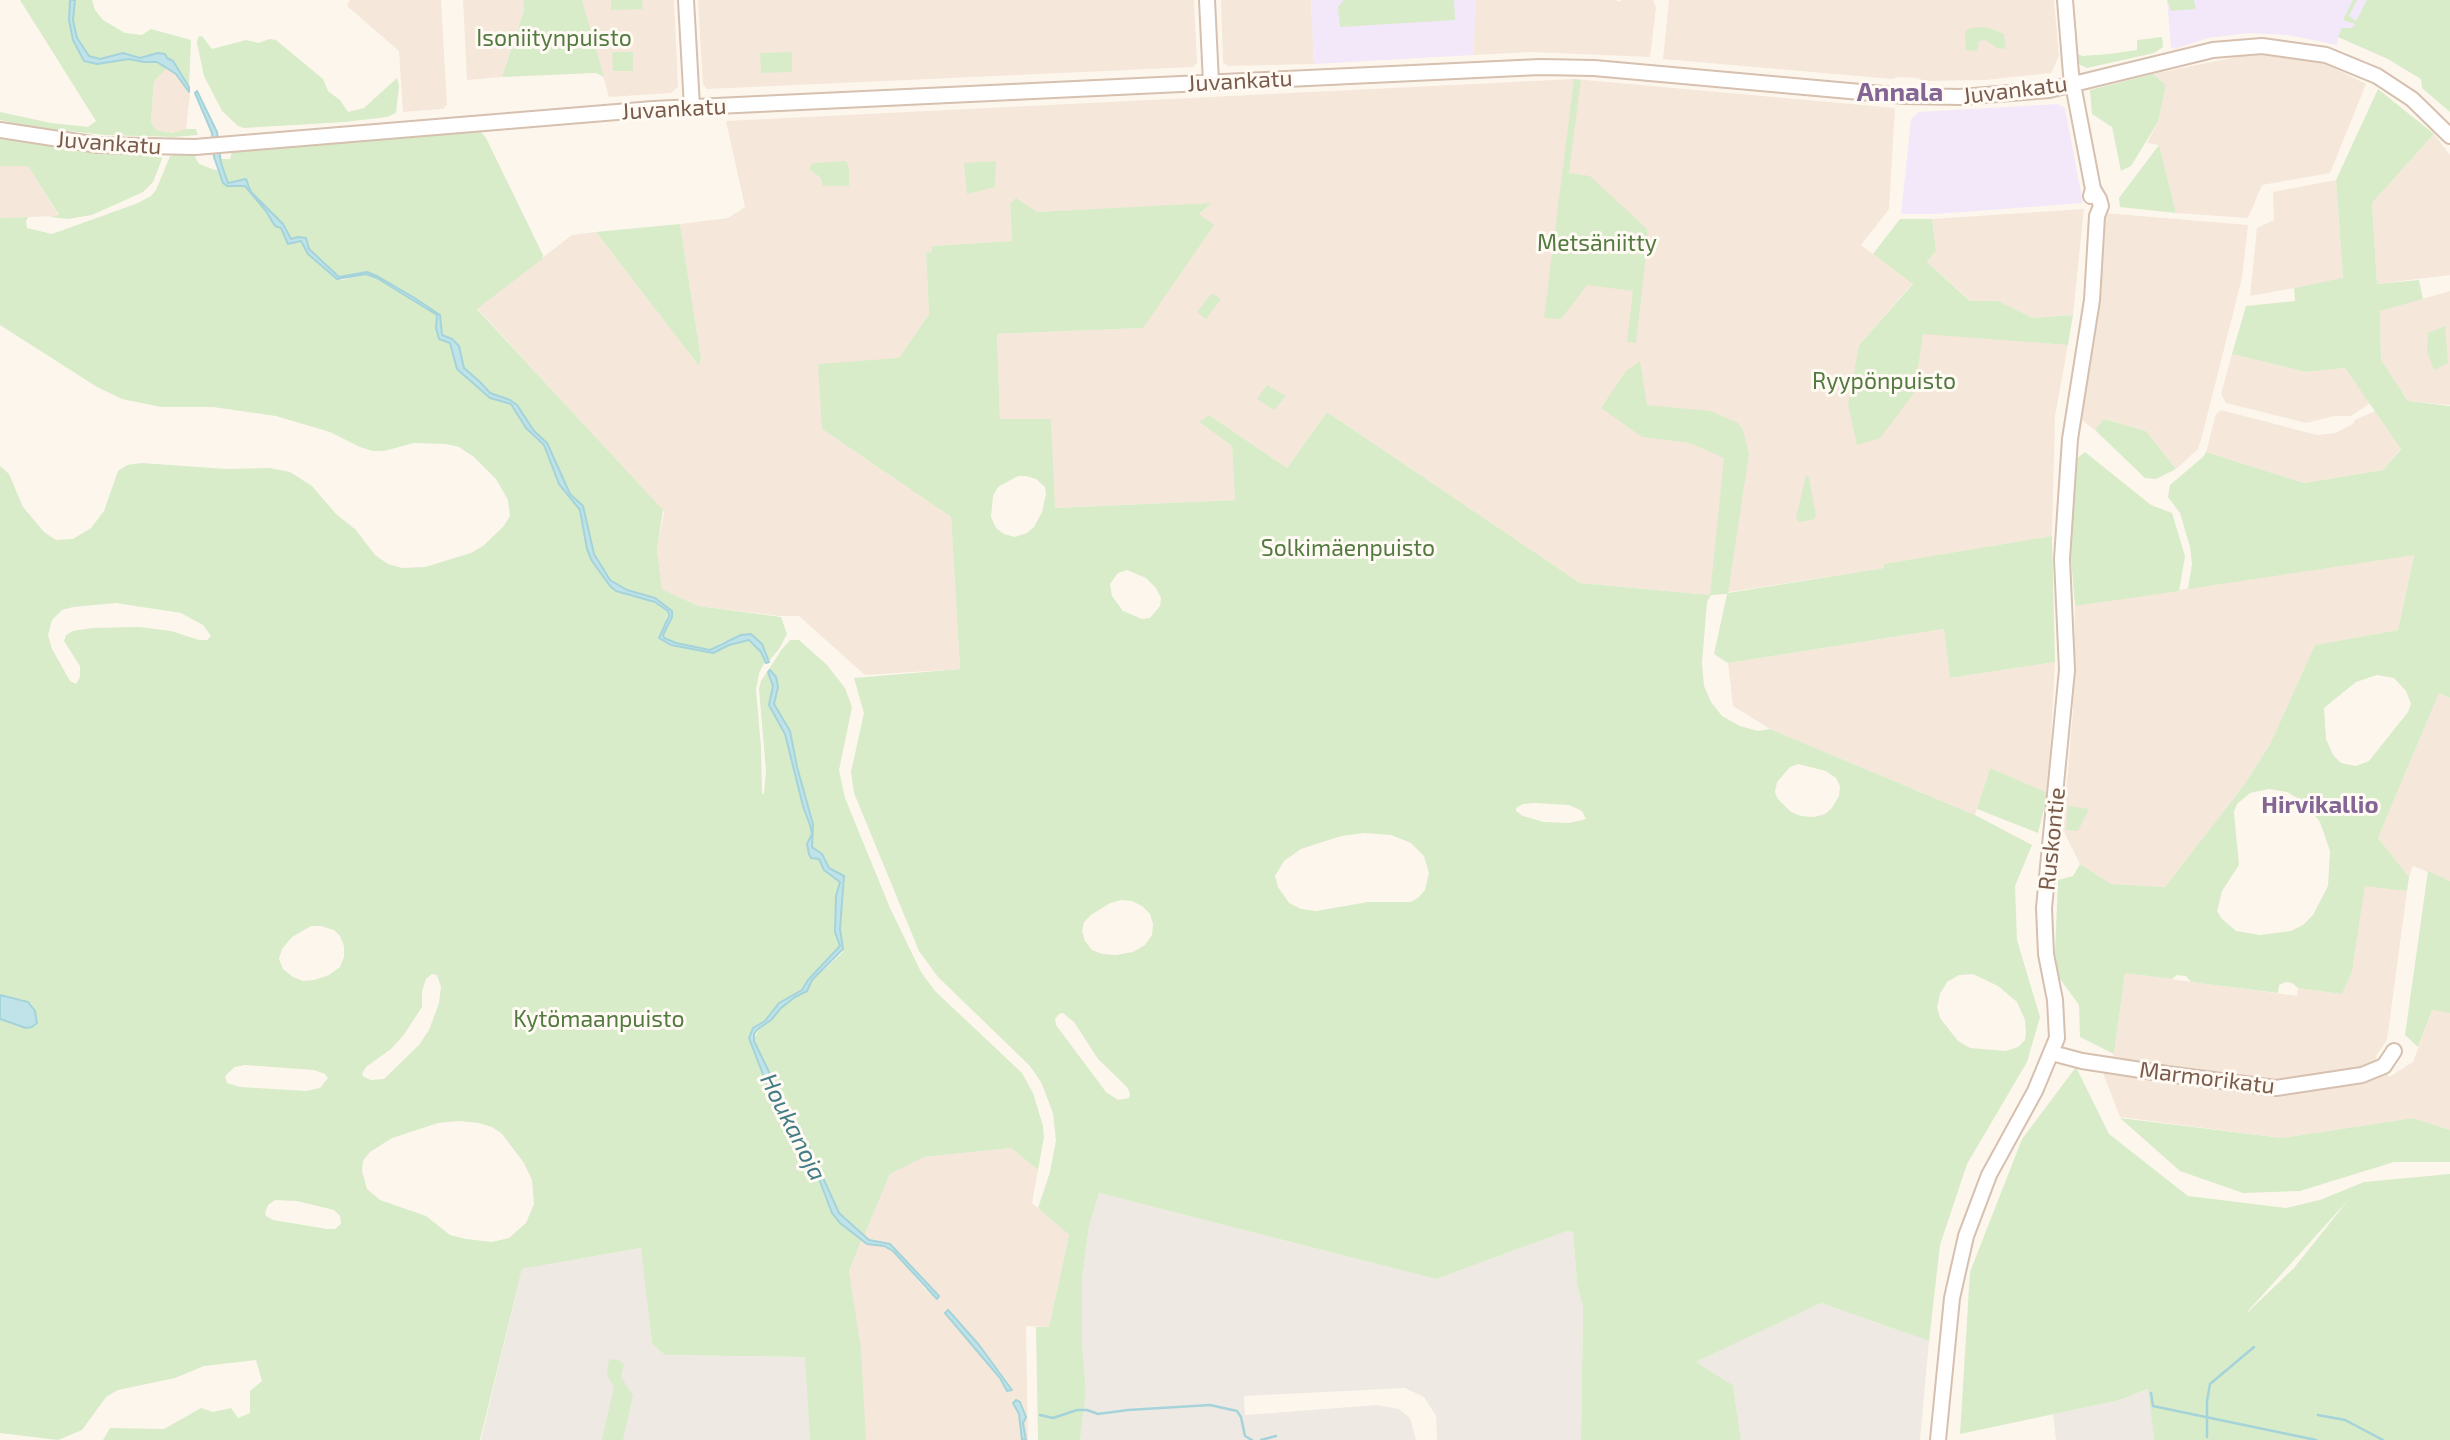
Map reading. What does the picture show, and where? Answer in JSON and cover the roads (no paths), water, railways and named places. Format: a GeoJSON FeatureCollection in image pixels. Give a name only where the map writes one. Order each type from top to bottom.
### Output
{"type":"FeatureCollection","features":[{"type":"Feature","properties":{"kind":"main road"},"geometry":{"type":"LineString","coordinates":[[686,0],[692,107]]}},
{"type":"Feature","properties":{"kind":"main road"},"geometry":{"type":"LineString","coordinates":[[1207,0],[1211,82]]}},
{"type":"Feature","properties":{"kind":"main road","name":"Ruskontie"},"geometry":{"type":"LineString","coordinates":[[1938,1440],[1952,1298],[1966,1236],[1989,1175],[2035,1091],[2057,1038],[2057,1015],[2044,932],[2067,670],[2063,539],[2072,418],[2092,300],[2100,204],[2093,189],[2073,84],[2065,0]]}},
{"type":"Feature","properties":{"kind":"main road","name":"Juvankatu"},"geometry":{"type":"LineString","coordinates":[[0,130],[98,145],[195,147],[692,107],[1540,66],[1654,73],[1915,96],[1959,97],[2049,90],[2213,50],[2262,46],[2326,55],[2388,83],[2412,99],[2450,136]]}},
{"type":"Feature","properties":{"kind":"main road","name":"Marmorikatu"},"geometry":{"type":"LineString","coordinates":[[2052,1054],[2167,1074],[2276,1088],[2362,1075],[2384,1066],[2394,1051]]}},
{"type":"Feature","properties":{"kind":"water"},"geometry":{"type":"Polygon","coordinates":[[[70,0],[75,0],[73,20],[77,38],[89,56],[100,59],[123,53],[140,58],[165,54],[173,61],[189,87],[189,92],[176,74],[157,62],[129,59],[97,64],[84,61],[73,40],[69,20],[70,0]]]}},
{"type":"Feature","properties":{"kind":"water"},"geometry":{"type":"Polygon","coordinates":[[[197,91],[217,132],[221,163],[228,183],[246,179],[251,192],[283,224],[291,239],[306,238],[309,249],[339,277],[367,272],[440,315],[442,335],[459,346],[464,368],[490,393],[517,405],[534,431],[547,443],[570,494],[583,506],[594,554],[610,580],[627,590],[655,598],[672,611],[664,638],[710,650],[741,635],[751,634],[762,644],[769,662],[766,663],[761,652],[749,640],[713,653],[671,645],[659,638],[669,616],[668,611],[655,602],[616,591],[610,586],[592,561],[587,549],[580,510],[559,484],[544,445],[526,428],[511,404],[490,398],[457,369],[450,343],[439,339],[437,315],[366,274],[337,279],[308,254],[301,241],[288,244],[281,228],[275,226],[245,186],[227,186],[223,183],[214,157],[212,133],[195,93],[197,91]]]}},
{"type":"Feature","properties":{"kind":"water","name":"Houkanoja"},"geometry":{"type":"Polygon","coordinates":[[[770,670],[776,677],[778,687],[774,704],[790,731],[813,824],[812,847],[822,854],[829,868],[844,876],[840,929],[843,949],[812,980],[807,991],[795,997],[758,1029],[754,1034],[754,1041],[770,1074],[776,1095],[800,1127],[839,1213],[869,1240],[890,1244],[939,1296],[937,1299],[893,1251],[884,1246],[867,1244],[840,1223],[832,1213],[810,1155],[772,1098],[749,1038],[753,1028],[765,1021],[779,1003],[802,990],[840,946],[835,932],[836,896],[840,882],[824,870],[819,859],[811,858],[809,854],[807,844],[812,834],[810,825],[785,734],[769,705],[773,686],[768,672],[770,670]]]}},
{"type":"Feature","properties":{"kind":"water"},"geometry":{"type":"Polygon","coordinates":[[[0,995],[28,1002],[35,1011],[37,1023],[26,1028],[0,1019],[0,995]]]}},
{"type":"Feature","properties":{"kind":"water"},"geometry":{"type":"Polygon","coordinates":[[[948,1310],[979,1345],[1012,1390],[1007,1391],[1000,1378],[945,1313],[948,1310]]]}},
{"type":"Feature","properties":{"kind":"water"},"geometry":{"type":"Polygon","coordinates":[[[1016,1400],[1020,1402],[1026,1417],[1023,1423],[1026,1440],[1022,1440],[1019,1414],[1013,1403],[1016,1400]]]}},
{"type":"Feature","properties":{"kind":"waterway"},"geometry":{"type":"LineString","coordinates":[[2207,1437],[2210,1384],[2254,1347]]}},
{"type":"Feature","properties":{"kind":"waterway"},"geometry":{"type":"LineString","coordinates":[[2151,1393],[2153,1406],[2316,1440]]}},
{"type":"Feature","properties":{"kind":"waterway"},"geometry":{"type":"LineString","coordinates":[[1040,1415],[1053,1418],[1077,1410],[1098,1414],[1210,1405],[1237,1411],[1245,1436],[1252,1440]]}},
{"type":"Feature","properties":{"kind":"waterway"},"geometry":{"type":"LineString","coordinates":[[2318,1415],[2345,1420],[2383,1440]]}},
{"type":"Feature","properties":{"kind":"waterway"},"geometry":{"type":"LineString","coordinates":[[1261,1440],[1276,1436]]}},
{"type":"Feature","properties":{"kind":"district","name":"Annala"},"geometry":{"type":"Point","coordinates":[1900,92]}},
{"type":"Feature","properties":{"kind":"district","name":"Hirvikallio"},"geometry":{"type":"Point","coordinates":[2320,805]}},
{"type":"Feature","properties":{"kind":"park label","name":"Isoniitynpuisto"},"geometry":{"type":"Point","coordinates":[554,38]}},
{"type":"Feature","properties":{"kind":"park label","name":"Metsäniitty"},"geometry":{"type":"Point","coordinates":[1597,243]}},
{"type":"Feature","properties":{"kind":"park label","name":"Ryypönpuisto"},"geometry":{"type":"Point","coordinates":[1884,381]}},
{"type":"Feature","properties":{"kind":"park label","name":"Solkimäenpuisto"},"geometry":{"type":"Point","coordinates":[1348,548]}},
{"type":"Feature","properties":{"kind":"park label","name":"Kytömaanpuisto"},"geometry":{"type":"Point","coordinates":[599,1019]}}]}
